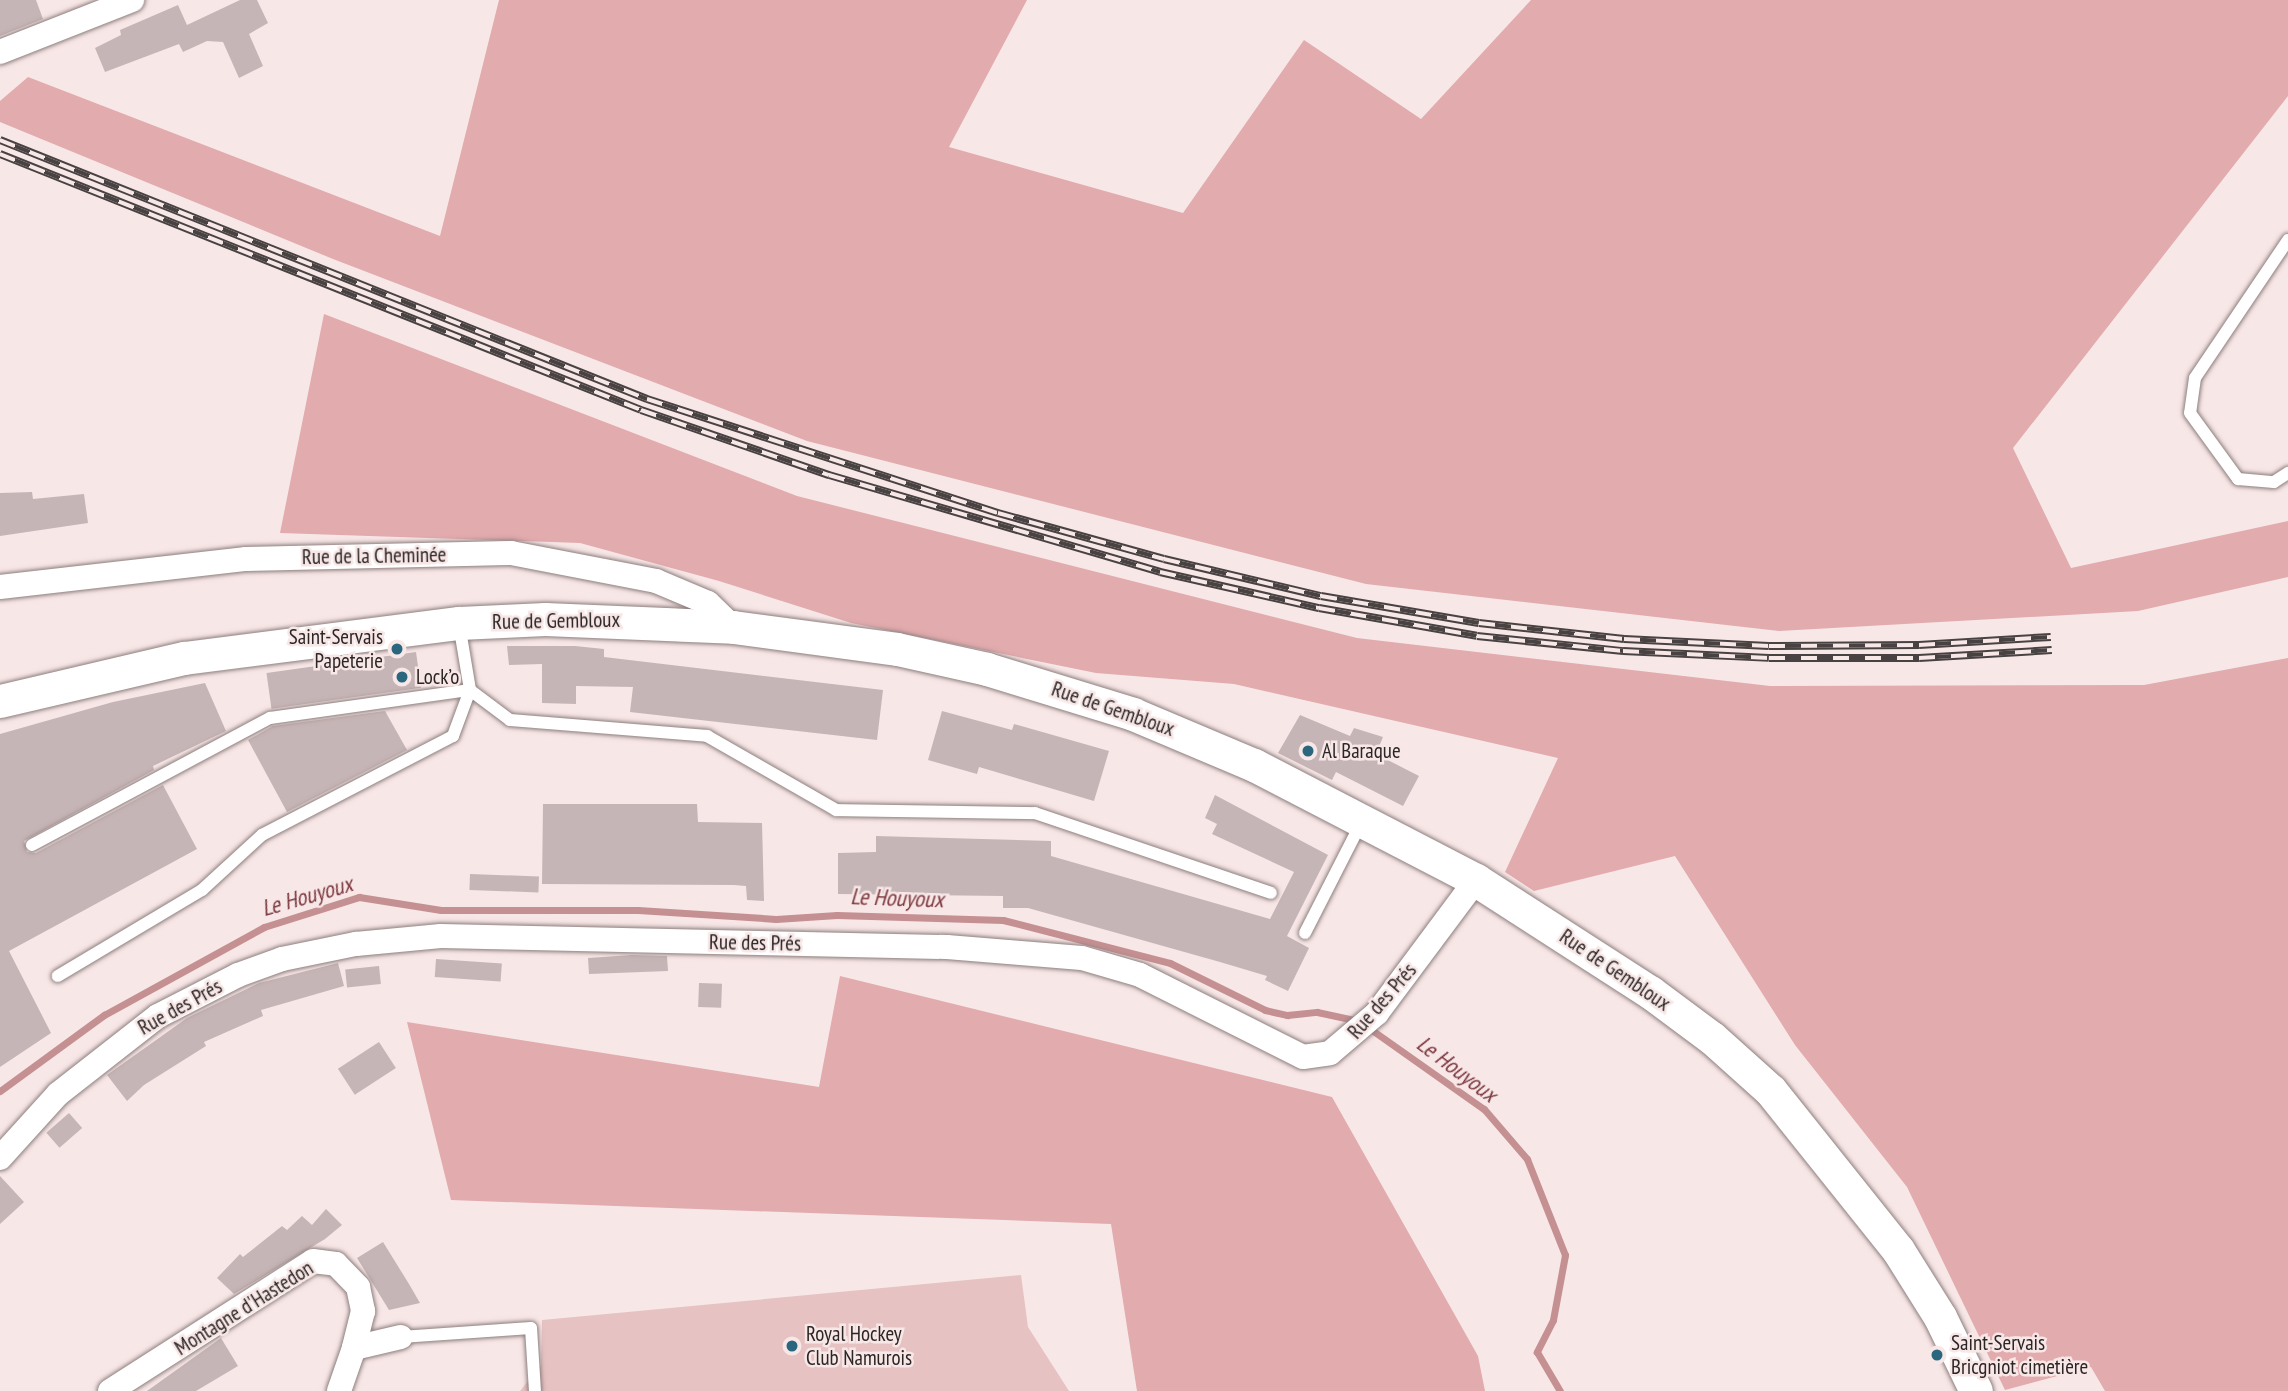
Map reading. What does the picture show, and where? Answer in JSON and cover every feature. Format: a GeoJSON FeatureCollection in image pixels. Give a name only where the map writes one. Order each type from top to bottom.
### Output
{"type":"FeatureCollection","features":[{"type":"Feature","properties":{"kind":"main road","name":"Rue de Gembloux"},"geometry":{"type":"LineString","coordinates":[[0,701],[184,658],[459,623],[634,621],[733,627],[897,649],[1047,686],[1181,733],[1363,819],[1476,880],[1650,992],[1771,1091],[1898,1250],[1940,1317],[1976,1391]]}},
{"type":"Feature","properties":{"kind":"street"},"geometry":{"type":"LineString","coordinates":[[0,52],[132,0]]}},
{"type":"Feature","properties":{"kind":"street","name":"Rue de la Cheminée"},"geometry":{"type":"LineString","coordinates":[[0,587],[246,559],[511,553],[656,581],[708,603],[733,627]]}},
{"type":"Feature","properties":{"kind":"street","name":"Rue des Prés"},"geometry":{"type":"LineString","coordinates":[[0,1158],[58,1094],[158,1016],[238,975],[282,959],[356,944],[417,938],[947,947],[1082,958],[1140,975],[1303,1057],[1330,1053],[1349,1041],[1377,1013],[1476,880]]}},
{"type":"Feature","properties":{"kind":"street","name":"Montagne d'Hastedon"},"geometry":{"type":"LineString","coordinates":[[110,1391],[313,1261],[336,1264],[358,1287],[363,1311],[339,1391]]}},
{"type":"Feature","properties":{"kind":"street"},"geometry":{"type":"LineString","coordinates":[[354,1348],[401,1337]]}},
{"type":"Feature","properties":{"kind":"lane"},"geometry":{"type":"LineString","coordinates":[[2288,240],[2195,379],[2190,413],[2238,479],[2274,482],[2288,473]]}},
{"type":"Feature","properties":{"kind":"lane"},"geometry":{"type":"LineString","coordinates":[[58,976],[202,890],[262,835],[453,736],[470,690],[459,623]]}},
{"type":"Feature","properties":{"kind":"lane"},"geometry":{"type":"LineString","coordinates":[[33,845],[271,718],[470,690],[510,720],[706,736],[836,810],[1035,813],[1271,893]]}},
{"type":"Feature","properties":{"kind":"lane"},"geometry":{"type":"LineString","coordinates":[[1305,933],[1363,819]]}},
{"type":"Feature","properties":{"kind":"lane"},"geometry":{"type":"LineString","coordinates":[[401,1337],[531,1328],[535,1391]]}},
{"type":"Feature","properties":{"kind":"shaded area"},"geometry":{"type":"Polygon","coordinates":[[[499,0],[1027,0],[949,147],[1183,213],[1304,40],[1421,119],[1531,0],[2288,0],[2288,96],[2013,448],[2071,568],[2288,521],[2288,577],[2138,611],[1779,631],[1366,584],[807,441],[333,259],[0,122],[0,101],[28,77],[440,236],[499,0]]]}},
{"type":"Feature","properties":{"kind":"shaded area"},"geometry":{"type":"Polygon","coordinates":[[[324,314],[797,496],[1357,638],[1770,686],[2144,685],[2288,658],[2288,1391],[2105,1391],[2091,1367],[2005,1390],[1907,1187],[1795,1045],[1675,856],[1534,891],[1505,872],[1558,758],[1234,684],[1096,673],[851,623],[719,581],[580,543],[280,533],[324,314]]]}},
{"type":"Feature","properties":{"kind":"shaded area"},"geometry":{"type":"Polygon","coordinates":[[[840,976],[1332,1097],[1478,1356],[1485,1391],[1137,1391],[1111,1224],[451,1200],[407,1022],[819,1087],[840,976]]]}},
{"type":"Feature","properties":{"kind":"shaded area","name":"Royal Hockey Club Namurois"},"geometry":{"type":"Polygon","coordinates":[[[1021,1275],[1028,1327],[1069,1391],[520,1391],[541,1365],[542,1320],[1021,1275]]]}},
{"type":"Feature","properties":{"kind":"building"},"geometry":{"type":"Polygon","coordinates":[[[0,0],[36,0],[43,19],[0,36],[0,0]]]}},
{"type":"Feature","properties":{"kind":"building"},"geometry":{"type":"Polygon","coordinates":[[[240,0],[257,0],[268,23],[249,34],[263,66],[239,78],[223,42],[207,41],[183,52],[179,44],[105,72],[95,48],[121,35],[120,30],[178,5],[187,25],[240,0]]]}},
{"type":"Feature","properties":{"kind":"building"},"geometry":{"type":"Polygon","coordinates":[[[32,492],[33,499],[84,494],[88,523],[0,536],[0,493],[32,492]]]}},
{"type":"Feature","properties":{"kind":"building"},"geometry":{"type":"Polygon","coordinates":[[[507,646],[575,646],[604,649],[604,657],[883,690],[877,740],[630,712],[633,687],[576,686],[576,704],[542,703],[542,664],[509,665],[507,646]]]}},
{"type":"Feature","properties":{"kind":"building"},"geometry":{"type":"Polygon","coordinates":[[[416,652],[421,688],[271,709],[266,673],[416,652]]]}},
{"type":"Feature","properties":{"kind":"building"},"geometry":{"type":"Polygon","coordinates":[[[205,683],[226,731],[153,766],[154,770],[24,841],[27,852],[36,853],[163,785],[197,849],[9,951],[51,1033],[0,1067],[0,734],[113,702],[205,683]]]}},
{"type":"Feature","properties":{"kind":"building"},"geometry":{"type":"Polygon","coordinates":[[[385,711],[407,750],[287,812],[248,740],[273,726],[385,711]]]}},
{"type":"Feature","properties":{"kind":"building"},"geometry":{"type":"Polygon","coordinates":[[[942,711],[1012,730],[1014,724],[1109,751],[1094,801],[979,767],[977,774],[928,760],[942,711]]]}},
{"type":"Feature","properties":{"kind":"building"},"geometry":{"type":"Polygon","coordinates":[[[1300,715],[1350,736],[1354,728],[1383,737],[1376,754],[1419,776],[1403,806],[1336,772],[1332,780],[1278,753],[1300,715]]]}},
{"type":"Feature","properties":{"kind":"building"},"geometry":{"type":"Polygon","coordinates":[[[1215,795],[1328,855],[1287,936],[1309,948],[1288,991],[1265,980],[1267,976],[1220,962],[1028,908],[1003,908],[1003,896],[838,894],[838,853],[876,852],[876,836],[1051,841],[1051,856],[1270,919],[1294,872],[1212,834],[1217,824],[1205,818],[1215,795]]]}},
{"type":"Feature","properties":{"kind":"building"},"geometry":{"type":"Polygon","coordinates":[[[543,804],[697,804],[698,822],[762,823],[764,901],[747,900],[746,886],[734,885],[542,884],[543,804]]]}},
{"type":"Feature","properties":{"kind":"building"},"geometry":{"type":"Polygon","coordinates":[[[470,874],[539,876],[538,892],[469,890],[470,874]]]}},
{"type":"Feature","properties":{"kind":"building"},"geometry":{"type":"Polygon","coordinates":[[[667,956],[668,971],[589,974],[588,958],[667,956]]]}},
{"type":"Feature","properties":{"kind":"building"},"geometry":{"type":"Polygon","coordinates":[[[436,959],[502,964],[501,982],[435,977],[436,959]]]}},
{"type":"Feature","properties":{"kind":"building"},"geometry":{"type":"Polygon","coordinates":[[[338,963],[344,986],[261,1010],[263,1016],[204,1042],[206,1046],[144,1085],[127,1101],[107,1075],[187,1018],[259,983],[338,963]]]}},
{"type":"Feature","properties":{"kind":"building"},"geometry":{"type":"Polygon","coordinates":[[[379,966],[381,984],[347,987],[345,970],[379,966]]]}},
{"type":"Feature","properties":{"kind":"building"},"geometry":{"type":"Polygon","coordinates":[[[699,983],[722,984],[721,1008],[698,1007],[699,983]]]}},
{"type":"Feature","properties":{"kind":"building"},"geometry":{"type":"Polygon","coordinates":[[[379,1042],[396,1068],[355,1095],[338,1069],[379,1042]]]}},
{"type":"Feature","properties":{"kind":"building"},"geometry":{"type":"Polygon","coordinates":[[[69,1113],[82,1128],[59,1148],[46,1133],[69,1113]]]}},
{"type":"Feature","properties":{"kind":"building"},"geometry":{"type":"Polygon","coordinates":[[[0,1176],[24,1202],[0,1224],[0,1176]]]}},
{"type":"Feature","properties":{"kind":"building"},"geometry":{"type":"Polygon","coordinates":[[[326,1209],[342,1225],[325,1239],[234,1294],[217,1278],[240,1254],[243,1257],[282,1226],[287,1230],[302,1216],[312,1225],[326,1209]]]}},
{"type":"Feature","properties":{"kind":"building"},"geometry":{"type":"Polygon","coordinates":[[[383,1242],[420,1303],[389,1310],[357,1258],[383,1242]]]}},
{"type":"Feature","properties":{"kind":"building"},"geometry":{"type":"Polygon","coordinates":[[[221,1338],[238,1366],[196,1391],[147,1391],[221,1338]]]}},
{"type":"Feature","properties":{"kind":"waterway","name":"Le Houyoux"},"geometry":{"type":"LineString","coordinates":[[0,1091],[104,1015],[264,927],[359,897],[441,910],[638,910],[776,919],[837,915],[1003,920],[1170,963],[1265,1010],[1287,1015],[1317,1012],[1359,1021]]}},
{"type":"Feature","properties":{"kind":"waterway","name":"Le Houyoux"},"geometry":{"type":"LineString","coordinates":[[1369,1028],[1484,1109],[1527,1159],[1565,1255],[1553,1320],[1537,1352],[1560,1391]]}},
{"type":"Feature","properties":{"kind":"railway"},"geometry":{"type":"LineString","coordinates":[[0,140],[647,399],[998,513],[1164,559],[1321,596],[1479,623],[1624,639],[1769,646],[1919,645],[2051,637]]}},
{"type":"Feature","properties":{"kind":"railway"},"geometry":{"type":"LineString","coordinates":[[0,154],[641,410],[829,475],[1160,572],[1319,608],[1477,636],[1623,651],[1769,658],[1919,658],[2052,650]]}},
{"type":"Feature","properties":{"kind":"place","name":"Saint-Servais Papeterie"},"geometry":{"type":"Point","coordinates":[397,649]}},
{"type":"Feature","properties":{"kind":"place","name":"Lock’o"},"geometry":{"type":"Point","coordinates":[402,677]}},
{"type":"Feature","properties":{"kind":"place","name":"Al Baraque"},"geometry":{"type":"Point","coordinates":[1308,751]}},
{"type":"Feature","properties":{"kind":"place","name":"Royal Hockey Club Namurois"},"geometry":{"type":"Point","coordinates":[792,1346]}},
{"type":"Feature","properties":{"kind":"place","name":"Saint-Servais Bricgniot cimetière"},"geometry":{"type":"Point","coordinates":[1937,1355]}}]}
